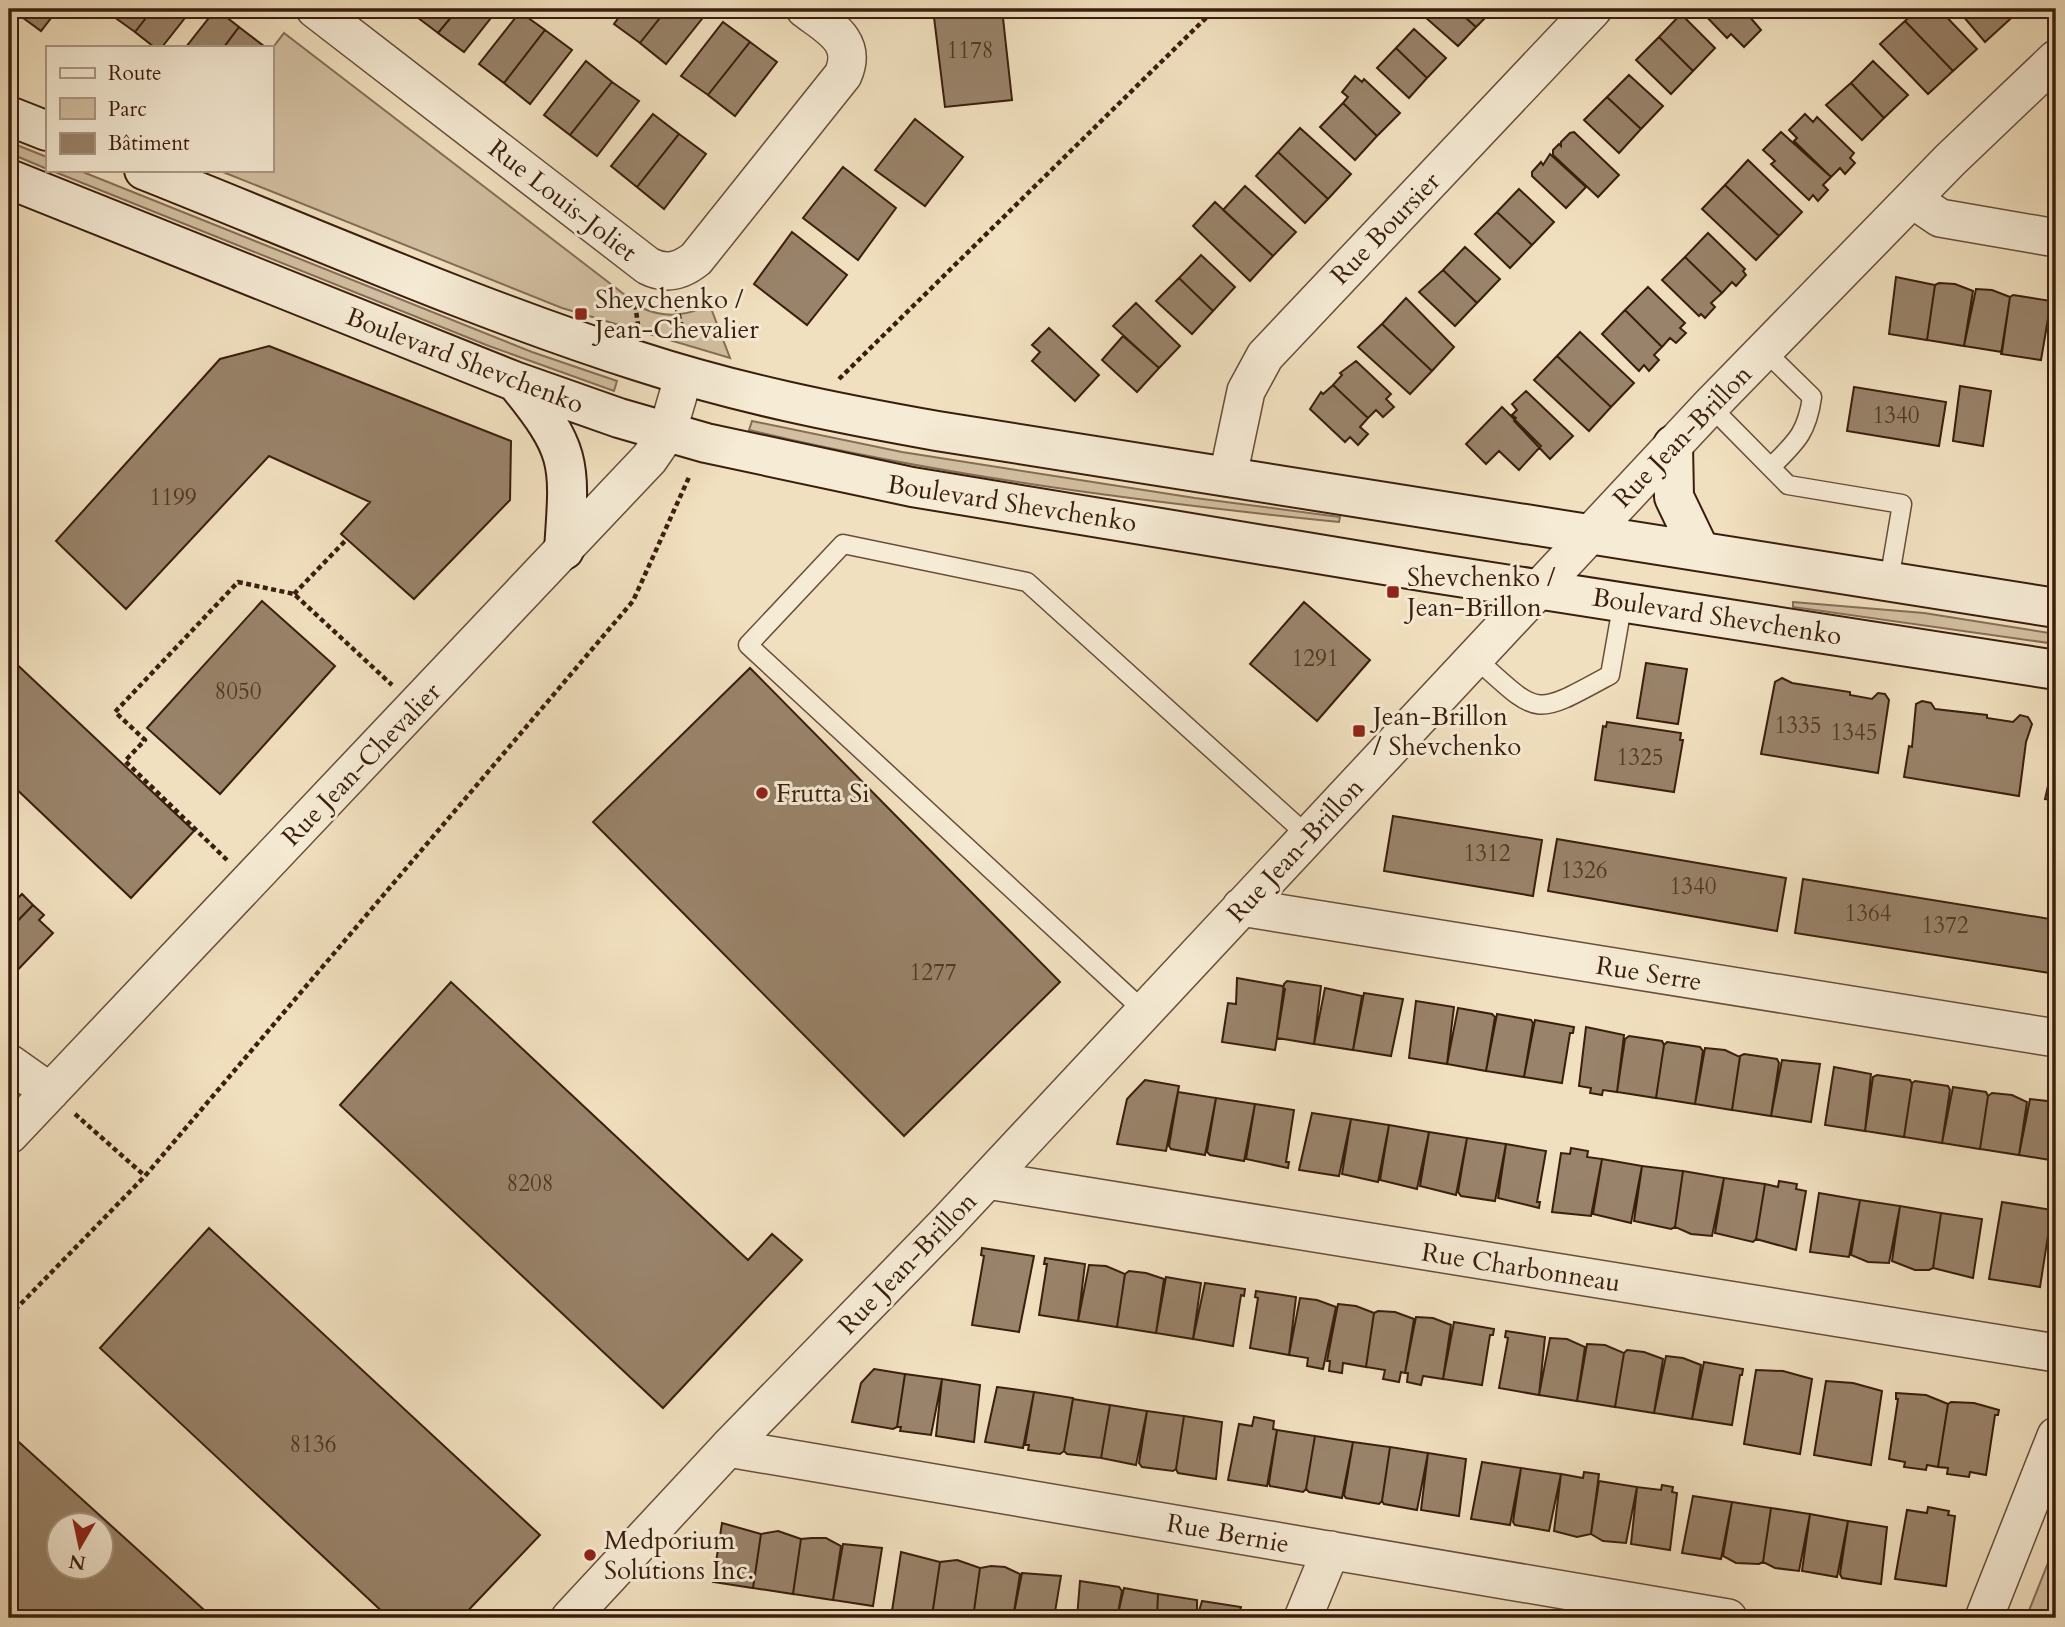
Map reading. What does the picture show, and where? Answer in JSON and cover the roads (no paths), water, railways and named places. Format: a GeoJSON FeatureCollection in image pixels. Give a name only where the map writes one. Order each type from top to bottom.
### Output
{"type":"FeatureCollection","features":[{"type":"Feature","properties":{"kind":"street","name":"Rue Louis-Joliet"},"geometry":{"type":"LineString","coordinates":[[315,9],[648,266],[666,271],[681,269],[696,259],[843,75],[848,59],[844,40],[805,9]]}},
{"type":"Feature","properties":{"kind":"street","name":"Rue Boursier"},"geometry":{"type":"LineString","coordinates":[[1228,476],[1246,391],[1265,356],[1593,9]]}},
{"type":"Feature","properties":{"kind":"street","name":"Rue Jean-Brillon"},"geometry":{"type":"LineString","coordinates":[[570,1618],[728,1448],[987,1181],[1710,406],[1912,199],[2056,59]]}},
{"type":"Feature","properties":{"kind":"street"},"geometry":{"type":"LineString","coordinates":[[9,116],[46,131]]}},
{"type":"Feature","properties":{"kind":"street"},"geometry":{"type":"LineString","coordinates":[[149,172],[487,307],[684,375],[858,416],[2056,608]]}},
{"type":"Feature","properties":{"kind":"street","name":"Boulevard Shevchenko"},"geometry":{"type":"LineString","coordinates":[[9,179],[514,381],[667,433],[865,479],[2056,670]]}},
{"type":"Feature","properties":{"kind":"street"},"geometry":{"type":"LineString","coordinates":[[1912,199],[1940,218],[2056,239]]}},
{"type":"Feature","properties":{"kind":"street","name":"Rue Jean-Chevalier"},"geometry":{"type":"LineString","coordinates":[[9,1135],[649,459],[667,433],[684,375]]}},
{"type":"Feature","properties":{"kind":"street"},"geometry":{"type":"LineString","coordinates":[[514,381],[549,423],[564,455],[568,484],[564,550]]}},
{"type":"Feature","properties":{"kind":"street"},"geometry":{"type":"LineString","coordinates":[[1673,445],[1674,497],[1700,551]]}},
{"type":"Feature","properties":{"kind":"street","name":"Rue Serre"},"geometry":{"type":"LineString","coordinates":[[1241,907],[2056,1038]]}},
{"type":"Feature","properties":{"kind":"street"},"geometry":{"type":"LineString","coordinates":[[9,1063],[50,1091]]}},
{"type":"Feature","properties":{"kind":"street","name":"Rue Charbonneau"},"geometry":{"type":"LineString","coordinates":[[987,1181],[2056,1353]]}},
{"type":"Feature","properties":{"kind":"street"},"geometry":{"type":"LineString","coordinates":[[1984,1618],[2056,1436]]}},
{"type":"Feature","properties":{"kind":"street","name":"Rue Bernie"},"geometry":{"type":"LineString","coordinates":[[728,1448],[1331,1550],[1646,1611],[1728,1618]]}},
{"type":"Feature","properties":{"kind":"street"},"geometry":{"type":"LineString","coordinates":[[1303,1618],[1331,1550]]}},
{"type":"Feature","properties":{"kind":"lane"},"geometry":{"type":"LineString","coordinates":[[1765,351],[1812,397],[1808,421],[1800,439],[1771,467]]}},
{"type":"Feature","properties":{"kind":"lane"},"geometry":{"type":"LineString","coordinates":[[1710,406],[1788,485],[1902,504],[1889,581]]}},
{"type":"Feature","properties":{"kind":"lane"},"geometry":{"type":"LineString","coordinates":[[1144,1011],[748,645],[843,544],[1027,582],[1308,836]]}},
{"type":"Feature","properties":{"kind":"lane"},"geometry":{"type":"LineString","coordinates":[[1475,657],[1524,701],[1543,706],[1558,704],[1610,675],[1623,601]]}},
{"type":"Feature","properties":{"kind":"place","name":"Shevchenko / Jean-Chevalier"},"geometry":{"type":"Point","coordinates":[581,314]}},
{"type":"Feature","properties":{"kind":"place","name":"Shevchenko / Jean-Brillon"},"geometry":{"type":"Point","coordinates":[1393,592]}},
{"type":"Feature","properties":{"kind":"place","name":"Jean-Brillon / Shevchenko"},"geometry":{"type":"Point","coordinates":[1359,731]}},
{"type":"Feature","properties":{"kind":"place","name":"Frutta Si"},"geometry":{"type":"Point","coordinates":[762,793]}},
{"type":"Feature","properties":{"kind":"place","name":"Medporium Solutions Inc."},"geometry":{"type":"Point","coordinates":[590,1555]}}]}
